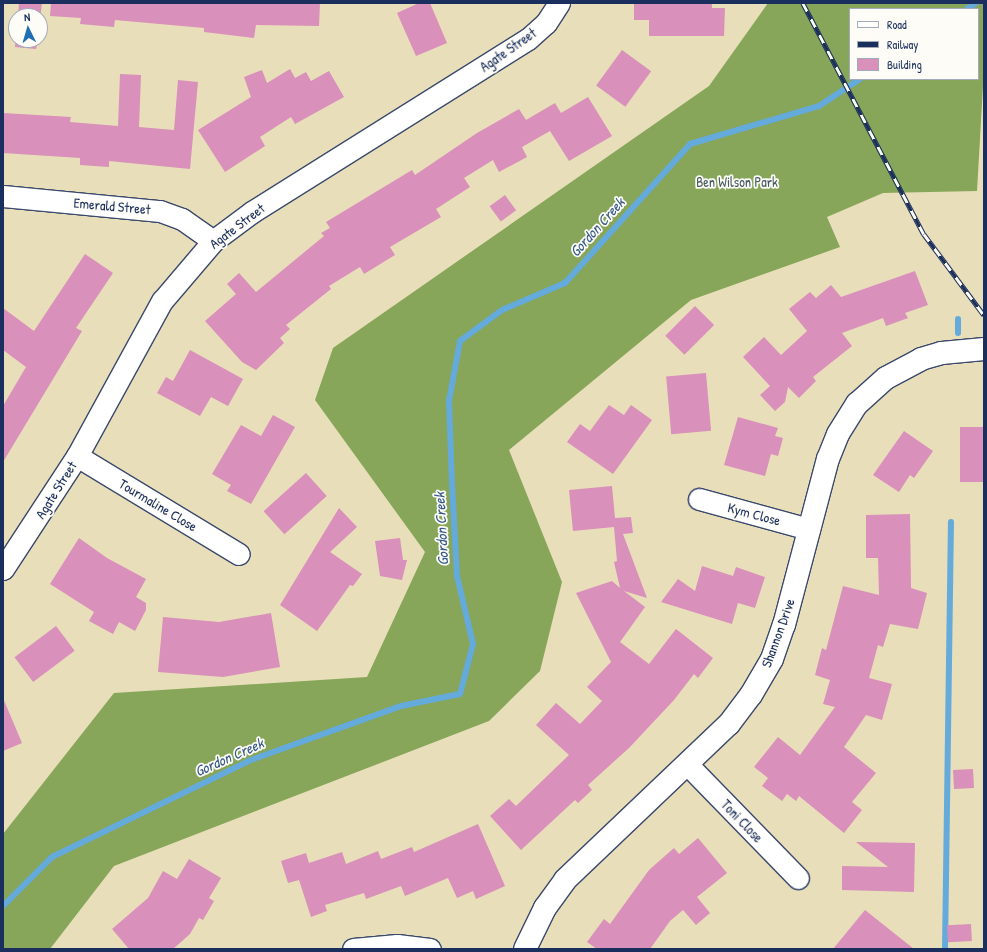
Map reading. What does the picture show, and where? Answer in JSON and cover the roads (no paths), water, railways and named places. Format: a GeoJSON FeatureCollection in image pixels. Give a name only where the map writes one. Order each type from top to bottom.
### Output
{"type":"FeatureCollection","features":[{"type":"Feature","properties":{"kind":"street","name":"Agate Street"},"geometry":{"type":"LineString","coordinates":[[3,569],[77,456],[162,301],[213,241],[252,212],[528,39],[546,23],[559,3]]}},
{"type":"Feature","properties":{"kind":"street","name":"Emerald Street"},"geometry":{"type":"LineString","coordinates":[[3,196],[160,211],[182,219],[213,241]]}},
{"type":"Feature","properties":{"kind":"street","name":"Shannon Drive"},"geometry":{"type":"LineString","coordinates":[[525,949],[545,908],[565,880],[729,724],[751,695],[772,659],[784,625],[828,459],[838,434],[864,397],[886,378],[921,359],[942,353],[984,349]]}},
{"type":"Feature","properties":{"kind":"street","name":"Tourmaline Close"},"geometry":{"type":"LineString","coordinates":[[77,456],[239,554]]}},
{"type":"Feature","properties":{"kind":"street","name":"Kym Close"},"geometry":{"type":"LineString","coordinates":[[699,499],[809,529]]}},
{"type":"Feature","properties":{"kind":"street","name":"Toni Close"},"geometry":{"type":"LineString","coordinates":[[687,764],[798,878]]}},
{"type":"Feature","properties":{"kind":"street"},"geometry":{"type":"LineString","coordinates":[[353,949],[397,945],[430,949]]}},
{"type":"Feature","properties":{"kind":"waterway","name":"Gordon Creek"},"geometry":{"type":"LineString","coordinates":[[968,8],[976,3]]}},
{"type":"Feature","properties":{"kind":"waterway","name":"Gordon Creek"},"geometry":{"type":"LineString","coordinates":[[3,906],[52,857],[251,760],[401,706],[460,694],[473,644],[457,576],[452,483],[449,401],[460,341],[502,310],[565,283],[690,144],[819,106],[858,80]]}},
{"type":"Feature","properties":{"kind":"waterway"},"geometry":{"type":"LineString","coordinates":[[958,319],[958,333]]}},
{"type":"Feature","properties":{"kind":"waterway"},"geometry":{"type":"LineString","coordinates":[[945,949],[951,522]]}},
{"type":"Feature","properties":{"kind":"railway"},"geometry":{"type":"LineString","coordinates":[[803,3],[924,234],[984,315]]}},
{"type":"Feature","properties":{"kind":"park label","name":"Ben Wilson Park"},"geometry":{"type":"Point","coordinates":[737,182]}}]}
